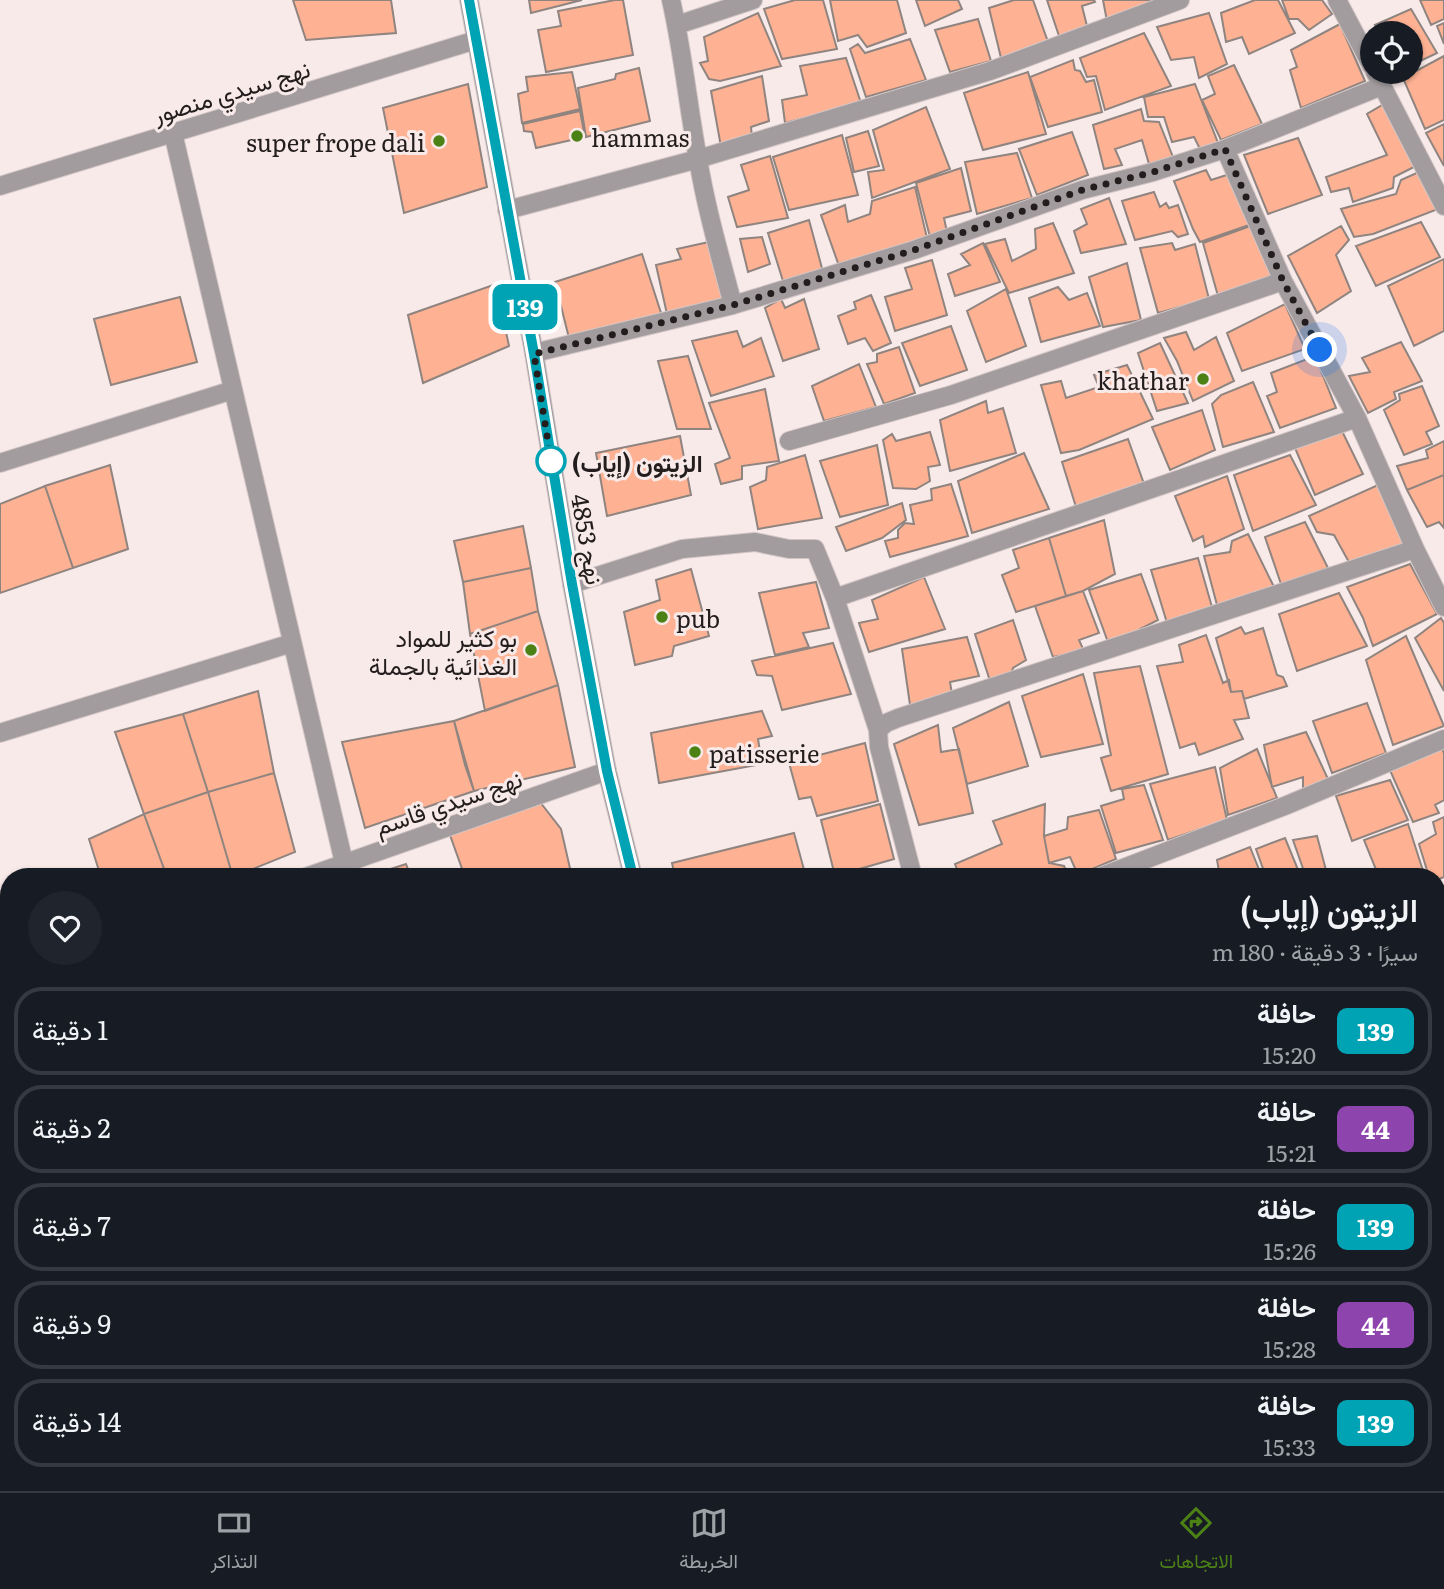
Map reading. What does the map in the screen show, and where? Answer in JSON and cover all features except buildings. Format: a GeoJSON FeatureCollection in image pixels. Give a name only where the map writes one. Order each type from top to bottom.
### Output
{"type":"FeatureCollection","features":[{"type":"Feature","properties":{"kind":"street","name":"نهج 4853"},"geometry":{"type":"LineString","coordinates":[[469,0],[534,354],[572,584],[607,771],[631,868]]}},
{"type":"Feature","properties":{"kind":"street"},"geometry":{"type":"LineString","coordinates":[[671,0],[710,221],[733,305]]}},
{"type":"Feature","properties":{"kind":"street"},"geometry":{"type":"LineString","coordinates":[[677,25],[752,0]]}},
{"type":"Feature","properties":{"kind":"street"},"geometry":{"type":"LineString","coordinates":[[508,210],[698,159],[990,71],[1180,0]]}},
{"type":"Feature","properties":{"kind":"street"},"geometry":{"type":"LineString","coordinates":[[1337,0],[1360,43]]}},
{"type":"Feature","properties":{"kind":"street","name":"نهج سيدي منصور"},"geometry":{"type":"LineString","coordinates":[[0,186],[476,40]]}},
{"type":"Feature","properties":{"kind":"street"},"geometry":{"type":"LineString","coordinates":[[534,354],[733,305],[914,250],[1082,190],[1153,172],[1225,149],[1368,84]]}},
{"type":"Feature","properties":{"kind":"street"},"geometry":{"type":"LineString","coordinates":[[1382,84],[1444,206]]}},
{"type":"Feature","properties":{"kind":"street"},"geometry":{"type":"LineString","coordinates":[[173,133],[344,863]]}},
{"type":"Feature","properties":{"kind":"street"},"geometry":{"type":"LineString","coordinates":[[1225,149],[1283,281],[1357,418],[1444,607]]}},
{"type":"Feature","properties":{"kind":"street"},"geometry":{"type":"LineString","coordinates":[[789,441],[951,395],[1283,281]]}},
{"type":"Feature","properties":{"kind":"street"},"geometry":{"type":"LineString","coordinates":[[0,463],[233,390]]}},
{"type":"Feature","properties":{"kind":"street"},"geometry":{"type":"LineString","coordinates":[[835,598],[1357,418]]}},
{"type":"Feature","properties":{"kind":"street"},"geometry":{"type":"LineString","coordinates":[[572,584],[682,549],[755,542],[789,549],[815,549],[835,598],[878,730],[879,747],[911,868]]}},
{"type":"Feature","properties":{"kind":"street"},"geometry":{"type":"LineString","coordinates":[[878,730],[898,718],[1415,549]]}},
{"type":"Feature","properties":{"kind":"street"},"geometry":{"type":"LineString","coordinates":[[0,733],[292,643]]}},
{"type":"Feature","properties":{"kind":"street"},"geometry":{"type":"LineString","coordinates":[[1123,868],[1287,805],[1444,739]]}},
{"type":"Feature","properties":{"kind":"street","name":"نهج سيدي قاسم"},"geometry":{"type":"LineString","coordinates":[[330,868],[607,771]]}},
{"type":"Feature","properties":{"kind":"bus line","name":"139"},"geometry":{"type":"LineString","coordinates":[[469,0],[534,354],[572,584],[607,771],[631,868]]}},
{"type":"Feature","properties":{"kind":"place","name":"hammas"},"geometry":{"type":"Point","coordinates":[577,136]}},
{"type":"Feature","properties":{"kind":"place","name":"super frope dali"},"geometry":{"type":"Point","coordinates":[439,141]}},
{"type":"Feature","properties":{"kind":"place","name":"khathar"},"geometry":{"type":"Point","coordinates":[1203,379]}},
{"type":"Feature","properties":{"kind":"place","name":"الزيتون (إياب)"},"geometry":{"type":"Point","coordinates":[551,461]}},
{"type":"Feature","properties":{"kind":"place","name":"pub"},"geometry":{"type":"Point","coordinates":[662,617]}},
{"type":"Feature","properties":{"kind":"place","name":"بو كثير للمواد الغذائية بالجملة"},"geometry":{"type":"Point","coordinates":[531,650]}},
{"type":"Feature","properties":{"kind":"place","name":"patisserie"},"geometry":{"type":"Point","coordinates":[695,752]}},
{"type":"Feature","properties":{"kind":"route"},"geometry":{"type":"LineString","coordinates":[[551,461],[534,354],[733,305],[914,250],[1082,190],[1153,172],[1225,149],[1283,281],[1320,350]]}}]}
